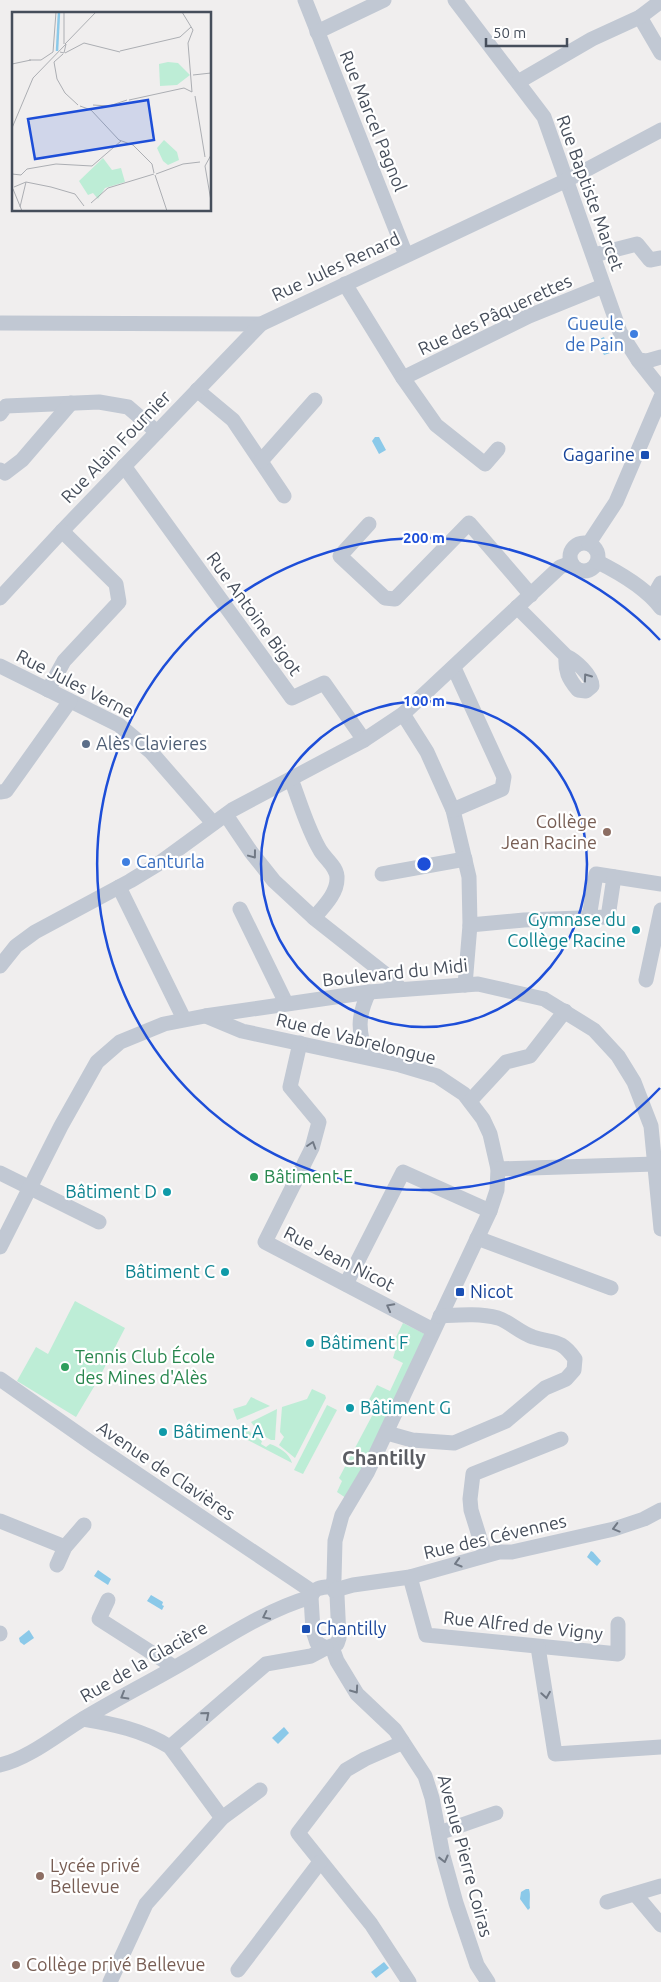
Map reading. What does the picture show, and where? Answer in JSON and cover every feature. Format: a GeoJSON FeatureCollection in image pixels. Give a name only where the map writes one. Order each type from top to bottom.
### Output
{"type":"FeatureCollection","features":[{"type":"Feature","properties":{"kind":"street","name":"Rue Marcel Pagnol"},"geometry":{"type":"LineString","coordinates":[[305,0],[406,256]]}},
{"type":"Feature","properties":{"kind":"street"},"geometry":{"type":"LineString","coordinates":[[318,32],[384,0]]}},
{"type":"Feature","properties":{"kind":"street","name":"Rue Baptiste Marcet"},"geometry":{"type":"LineString","coordinates":[[455,0],[544,117],[620,332],[638,360],[661,389]]}},
{"type":"Feature","properties":{"kind":"street"},"geometry":{"type":"LineString","coordinates":[[518,82],[592,39],[640,17],[661,2]]}},
{"type":"Feature","properties":{"kind":"street"},"geometry":{"type":"LineString","coordinates":[[640,17],[661,53]]}},
{"type":"Feature","properties":{"kind":"street","name":"Rue Jules Renard"},"geometry":{"type":"LineString","coordinates":[[0,323],[261,324],[567,180],[661,130]]}},
{"type":"Feature","properties":{"kind":"street"},"geometry":{"type":"LineString","coordinates":[[594,255],[637,244],[650,260],[661,258]]}},
{"type":"Feature","properties":{"kind":"street"},"geometry":{"type":"LineString","coordinates":[[345,284],[402,378],[436,425],[485,464],[498,449]]}},
{"type":"Feature","properties":{"kind":"street","name":"Rue des Pâquerettes"},"geometry":{"type":"LineString","coordinates":[[402,378],[529,316],[604,286]]}},
{"type":"Feature","properties":{"kind":"street","name":"Rue Alain Fournier"},"geometry":{"type":"LineString","coordinates":[[0,598],[261,324]]}},
{"type":"Feature","properties":{"kind":"street"},"geometry":{"type":"LineString","coordinates":[[638,360],[647,361],[661,357]]}},
{"type":"Feature","properties":{"kind":"street"},"geometry":{"type":"LineString","coordinates":[[197,390],[234,420],[284,496]]}},
{"type":"Feature","properties":{"kind":"street"},"geometry":{"type":"LineString","coordinates":[[589,544],[616,502],[661,397]]}},
{"type":"Feature","properties":{"kind":"street"},"geometry":{"type":"LineString","coordinates":[[261,461],[314,400]]}},
{"type":"Feature","properties":{"kind":"street"},"geometry":{"type":"LineString","coordinates":[[0,414],[6,406],[99,402],[128,407],[157,432]]}},
{"type":"Feature","properties":{"kind":"street"},"geometry":{"type":"LineString","coordinates":[[0,470],[5,472],[22,460],[71,403]]}},
{"type":"Feature","properties":{"kind":"street","name":"Rue Antoine Bigot"},"geometry":{"type":"LineString","coordinates":[[124,466],[292,698],[324,682],[364,740]]}},
{"type":"Feature","properties":{"kind":"street"},"geometry":{"type":"LineString","coordinates":[[369,524],[340,556],[385,598],[395,600],[468,524],[531,595]]}},
{"type":"Feature","properties":{"kind":"street"},"geometry":{"type":"LineString","coordinates":[[48,690],[64,661],[119,602],[116,584],[62,531]]}},
{"type":"Feature","properties":{"kind":"street"},"geometry":{"type":"LineString","coordinates":[[580,543],[589,544],[597,550],[598,562],[590,570],[584,572],[574,567],[571,563],[570,554],[574,547],[580,543]]}},
{"type":"Feature","properties":{"kind":"street"},"geometry":{"type":"LineString","coordinates":[[598,562],[611,568],[657,602],[661,583]]}},
{"type":"Feature","properties":{"kind":"street"},"geometry":{"type":"LineString","coordinates":[[0,966],[16,946],[36,932],[158,864],[219,819],[364,740],[403,714],[560,567],[571,563]]}},
{"type":"Feature","properties":{"kind":"street"},"geometry":{"type":"LineString","coordinates":[[517,608],[566,656]]}},
{"type":"Feature","properties":{"kind":"street","name":"Rue Jules Verne"},"geometry":{"type":"LineString","coordinates":[[0,666],[119,725],[137,739],[180,784],[219,819],[251,852],[274,881],[314,918],[385,974],[401,989]]}},
{"type":"Feature","properties":{"kind":"street"},"geometry":{"type":"LineString","coordinates":[[453,810],[502,789],[504,784],[504,778],[454,668]]}},
{"type":"Feature","properties":{"kind":"street"},"geometry":{"type":"LineString","coordinates":[[0,792],[6,791],[70,700]]}},
{"type":"Feature","properties":{"kind":"street"},"geometry":{"type":"LineString","coordinates":[[403,714],[427,752],[453,810],[469,876],[470,925],[465,985]]}},
{"type":"Feature","properties":{"kind":"street"},"geometry":{"type":"LineString","coordinates":[[291,779],[320,851],[336,871],[337,880],[330,898],[314,918]]}},
{"type":"Feature","properties":{"kind":"street"},"geometry":{"type":"LineString","coordinates":[[382,874],[465,859]]}},
{"type":"Feature","properties":{"kind":"street"},"geometry":{"type":"LineString","coordinates":[[470,925],[524,920],[608,917],[614,877],[661,884]]}},
{"type":"Feature","properties":{"kind":"street"},"geometry":{"type":"LineString","coordinates":[[119,887],[184,1019]]}},
{"type":"Feature","properties":{"kind":"street"},"geometry":{"type":"LineString","coordinates":[[240,909],[286,1003]]}},
{"type":"Feature","properties":{"kind":"street"},"geometry":{"type":"LineString","coordinates":[[646,980],[661,910]]}},
{"type":"Feature","properties":{"kind":"street","name":"Boulevard du Midi"},"geometry":{"type":"LineString","coordinates":[[0,1247],[61,1126],[98,1062],[120,1042],[156,1027],[184,1019],[369,992],[478,984],[544,999],[594,1030],[618,1056],[634,1082],[651,1126],[661,1229]]}},
{"type":"Feature","properties":{"kind":"street"},"geometry":{"type":"LineString","coordinates":[[367,1057],[360,1036],[359,1024],[363,1005],[369,992]]}},
{"type":"Feature","properties":{"kind":"street"},"geometry":{"type":"LineString","coordinates":[[470,1101],[506,1062],[530,1056],[565,1011]]}},
{"type":"Feature","properties":{"kind":"street","name":"Rue de Vabrelongue"},"geometry":{"type":"LineString","coordinates":[[205,1016],[242,1031],[367,1057],[437,1076],[464,1094],[483,1119],[490,1134],[498,1169],[497,1190],[490,1210],[387,1433],[367,1473],[342,1515],[334,1541],[334,1589],[337,1595],[339,1638],[337,1644],[329,1648]]}},
{"type":"Feature","properties":{"kind":"street","name":"Rue Jean Nicot"},"geometry":{"type":"LineString","coordinates":[[300,1044],[290,1087],[319,1122],[312,1148],[265,1242],[346,1284],[437,1323]]}},
{"type":"Feature","properties":{"kind":"street"},"geometry":{"type":"LineString","coordinates":[[498,1169],[655,1164]]}},
{"type":"Feature","properties":{"kind":"street"},"geometry":{"type":"LineString","coordinates":[[346,1284],[403,1172],[490,1210]]}},
{"type":"Feature","properties":{"kind":"street"},"geometry":{"type":"LineString","coordinates":[[0,1173],[99,1222]]}},
{"type":"Feature","properties":{"kind":"street"},"geometry":{"type":"LineString","coordinates":[[477,1238],[611,1288]]}},
{"type":"Feature","properties":{"kind":"street"},"geometry":{"type":"LineString","coordinates":[[387,1433],[412,1440],[454,1443],[506,1421],[545,1388],[566,1379],[574,1370],[576,1359],[559,1342],[530,1336],[499,1318],[473,1314],[437,1323]]}},
{"type":"Feature","properties":{"kind":"street","name":"Avenue de Clavières"},"geometry":{"type":"LineString","coordinates":[[0,1379],[103,1452],[312,1594]]}},
{"type":"Feature","properties":{"kind":"street"},"geometry":{"type":"LineString","coordinates":[[485,1556],[471,1510],[470,1499],[474,1474],[561,1439]]}},
{"type":"Feature","properties":{"kind":"street","name":"Rue des Cévennes"},"geometry":{"type":"LineString","coordinates":[[312,1594],[318,1588],[334,1589],[410,1577],[485,1556],[566,1541],[587,1534],[614,1529],[644,1519],[661,1510]]}},
{"type":"Feature","properties":{"kind":"street"},"geometry":{"type":"LineString","coordinates":[[0,1521],[65,1547]]}},
{"type":"Feature","properties":{"kind":"street"},"geometry":{"type":"LineString","coordinates":[[57,1565],[65,1547],[84,1525]]}},
{"type":"Feature","properties":{"kind":"street","name":"Rue Alfred de Vigny"},"geometry":{"type":"LineString","coordinates":[[410,1577],[426,1635],[618,1654],[618,1624]]}},
{"type":"Feature","properties":{"kind":"street","name":"Avenue Pierre Coiras"},"geometry":{"type":"LineString","coordinates":[[312,1594],[313,1631],[317,1643],[329,1648],[357,1694],[395,1730],[425,1776],[432,1798],[456,1904],[482,1980]]}},
{"type":"Feature","properties":{"kind":"street","name":"Rue de la Glacière"},"geometry":{"type":"LineString","coordinates":[[2,1764],[21,1758],[83,1719],[235,1631],[312,1594]]}},
{"type":"Feature","properties":{"kind":"street"},"geometry":{"type":"LineString","coordinates":[[108,1600],[99,1619],[174,1667]]}},
{"type":"Feature","properties":{"kind":"street"},"geometry":{"type":"LineString","coordinates":[[538,1647],[555,1754],[661,1747]]}},
{"type":"Feature","properties":{"kind":"street"},"geometry":{"type":"LineString","coordinates":[[170,1747],[266,1664],[311,1656],[329,1648]]}},
{"type":"Feature","properties":{"kind":"street"},"geometry":{"type":"LineString","coordinates":[[83,1719],[124,1727],[157,1739],[170,1747],[222,1818]]}},
{"type":"Feature","properties":{"kind":"street"},"geometry":{"type":"LineString","coordinates":[[402,1741],[397,1746],[365,1759],[346,1770],[298,1833],[371,1924],[409,1982]]}},
{"type":"Feature","properties":{"kind":"street"},"geometry":{"type":"LineString","coordinates":[[110,1982],[146,1904],[222,1818],[260,1790]]}},
{"type":"Feature","properties":{"kind":"street"},"geometry":{"type":"LineString","coordinates":[[439,1833],[496,1813]]}},
{"type":"Feature","properties":{"kind":"street"},"geometry":{"type":"LineString","coordinates":[[238,1970],[320,1862]]}},
{"type":"Feature","properties":{"kind":"street"},"geometry":{"type":"LineString","coordinates":[[607,1902],[661,1886]]}},
{"type":"Feature","properties":{"kind":"street"},"geometry":{"type":"LineString","coordinates":[[635,1894],[661,1925]]}},
{"type":"Feature","properties":{"kind":"green space","name":"Tennis Club École des Mines d'Alès"},"geometry":{"type":"Polygon","coordinates":[[[75,1301],[125,1328],[76,1417],[17,1381],[36,1347],[48,1354],[75,1301]]]}},
{"type":"Feature","properties":{"kind":"green space"},"geometry":{"type":"Polygon","coordinates":[[[403,1323],[425,1334],[384,1425],[346,1498],[337,1492],[342,1481],[339,1478],[373,1414],[364,1409],[377,1385],[390,1391],[403,1363],[393,1358],[397,1345],[396,1337],[403,1323]]]}},
{"type":"Feature","properties":{"kind":"green space"},"geometry":{"type":"Polygon","coordinates":[[[312,1389],[325,1395],[326,1398],[295,1458],[279,1445],[284,1437],[280,1432],[282,1407],[307,1399],[312,1389]]]}},
{"type":"Feature","properties":{"kind":"green space"},"geometry":{"type":"Polygon","coordinates":[[[251,1397],[270,1406],[237,1420],[233,1409],[246,1405],[251,1397]]]}},
{"type":"Feature","properties":{"kind":"green space"},"geometry":{"type":"Polygon","coordinates":[[[327,1405],[337,1410],[303,1474],[294,1470],[327,1405]]]}},
{"type":"Feature","properties":{"kind":"green space"},"geometry":{"type":"Polygon","coordinates":[[[277,1409],[275,1440],[271,1440],[260,1434],[251,1422],[277,1409]]]}},
{"type":"Feature","properties":{"kind":"green space"},"geometry":{"type":"Polygon","coordinates":[[[242,1426],[262,1441],[261,1444],[266,1447],[270,1444],[284,1451],[292,1463],[236,1434],[242,1426]]]}},
{"type":"Feature","properties":{"kind":"water"},"geometry":{"type":"Polygon","coordinates":[[[604,337],[610,353],[604,355],[597,340],[604,337]]]}},
{"type":"Feature","properties":{"kind":"water"},"geometry":{"type":"Polygon","coordinates":[[[375,437],[379,437],[386,450],[379,454],[372,441],[375,437]]]}},
{"type":"Feature","properties":{"kind":"water"},"geometry":{"type":"Polygon","coordinates":[[[591,1551],[601,1561],[597,1566],[587,1557],[591,1551]]]}},
{"type":"Feature","properties":{"kind":"water"},"geometry":{"type":"Polygon","coordinates":[[[98,1570],[111,1579],[108,1585],[94,1576],[98,1570]]]}},
{"type":"Feature","properties":{"kind":"water"},"geometry":{"type":"Polygon","coordinates":[[[151,1595],[163,1602],[162,1610],[147,1601],[151,1595]]]}},
{"type":"Feature","properties":{"kind":"water"},"geometry":{"type":"Polygon","coordinates":[[[29,1630],[34,1638],[24,1645],[20,1642],[19,1638],[29,1630]]]}},
{"type":"Feature","properties":{"kind":"water"},"geometry":{"type":"Polygon","coordinates":[[[284,1727],[289,1733],[278,1744],[272,1738],[284,1727]]]}},
{"type":"Feature","properties":{"kind":"water"},"geometry":{"type":"Polygon","coordinates":[[[529,1889],[530,1894],[530,1908],[528,1910],[520,1899],[521,1892],[529,1889]]]}},
{"type":"Feature","properties":{"kind":"water"},"geometry":{"type":"Polygon","coordinates":[[[384,1962],[389,1968],[376,1978],[371,1972],[384,1962]]]}},
{"type":"Feature","properties":{"kind":"place","name":"Gueule de Pain"},"geometry":{"type":"Point","coordinates":[634,334]}},
{"type":"Feature","properties":{"kind":"place","name":"Gagarine"},"geometry":{"type":"Point","coordinates":[645,455]}},
{"type":"Feature","properties":{"kind":"place","name":"Alès Clavieres"},"geometry":{"type":"Point","coordinates":[86,744]}},
{"type":"Feature","properties":{"kind":"place","name":"Collège Jean Racine"},"geometry":{"type":"Point","coordinates":[607,832]}},
{"type":"Feature","properties":{"kind":"place","name":"Canturla"},"geometry":{"type":"Point","coordinates":[126,862]}},
{"type":"Feature","properties":{"kind":"place","name":"Gymnase du Collège Racine"},"geometry":{"type":"Point","coordinates":[636,930]}},
{"type":"Feature","properties":{"kind":"place","name":"Bâtiment E"},"geometry":{"type":"Point","coordinates":[254,1177]}},
{"type":"Feature","properties":{"kind":"place","name":"Bâtiment D"},"geometry":{"type":"Point","coordinates":[167,1192]}},
{"type":"Feature","properties":{"kind":"place","name":"Bâtiment C"},"geometry":{"type":"Point","coordinates":[225,1272]}},
{"type":"Feature","properties":{"kind":"place","name":"Nicot"},"geometry":{"type":"Point","coordinates":[460,1292]}},
{"type":"Feature","properties":{"kind":"place","name":"Bâtiment F"},"geometry":{"type":"Point","coordinates":[310,1343]}},
{"type":"Feature","properties":{"kind":"place","name":"Tennis Club École des Mines d'Alès"},"geometry":{"type":"Point","coordinates":[65,1367]}},
{"type":"Feature","properties":{"kind":"place","name":"Bâtiment G"},"geometry":{"type":"Point","coordinates":[350,1408]}},
{"type":"Feature","properties":{"kind":"place","name":"Bâtiment A"},"geometry":{"type":"Point","coordinates":[163,1432]}},
{"type":"Feature","properties":{"kind":"place","name":"Chantilly"},"geometry":{"type":"Point","coordinates":[306,1629]}},
{"type":"Feature","properties":{"kind":"place","name":"Lycée privé Bellevue"},"geometry":{"type":"Point","coordinates":[40,1876]}},
{"type":"Feature","properties":{"kind":"place","name":"Collège privé Bellevue"},"geometry":{"type":"Point","coordinates":[16,1965]}},
{"type":"Feature","properties":{"kind":"district","name":"Chantilly"},"geometry":{"type":"Point","coordinates":[384,1458]}}]}
